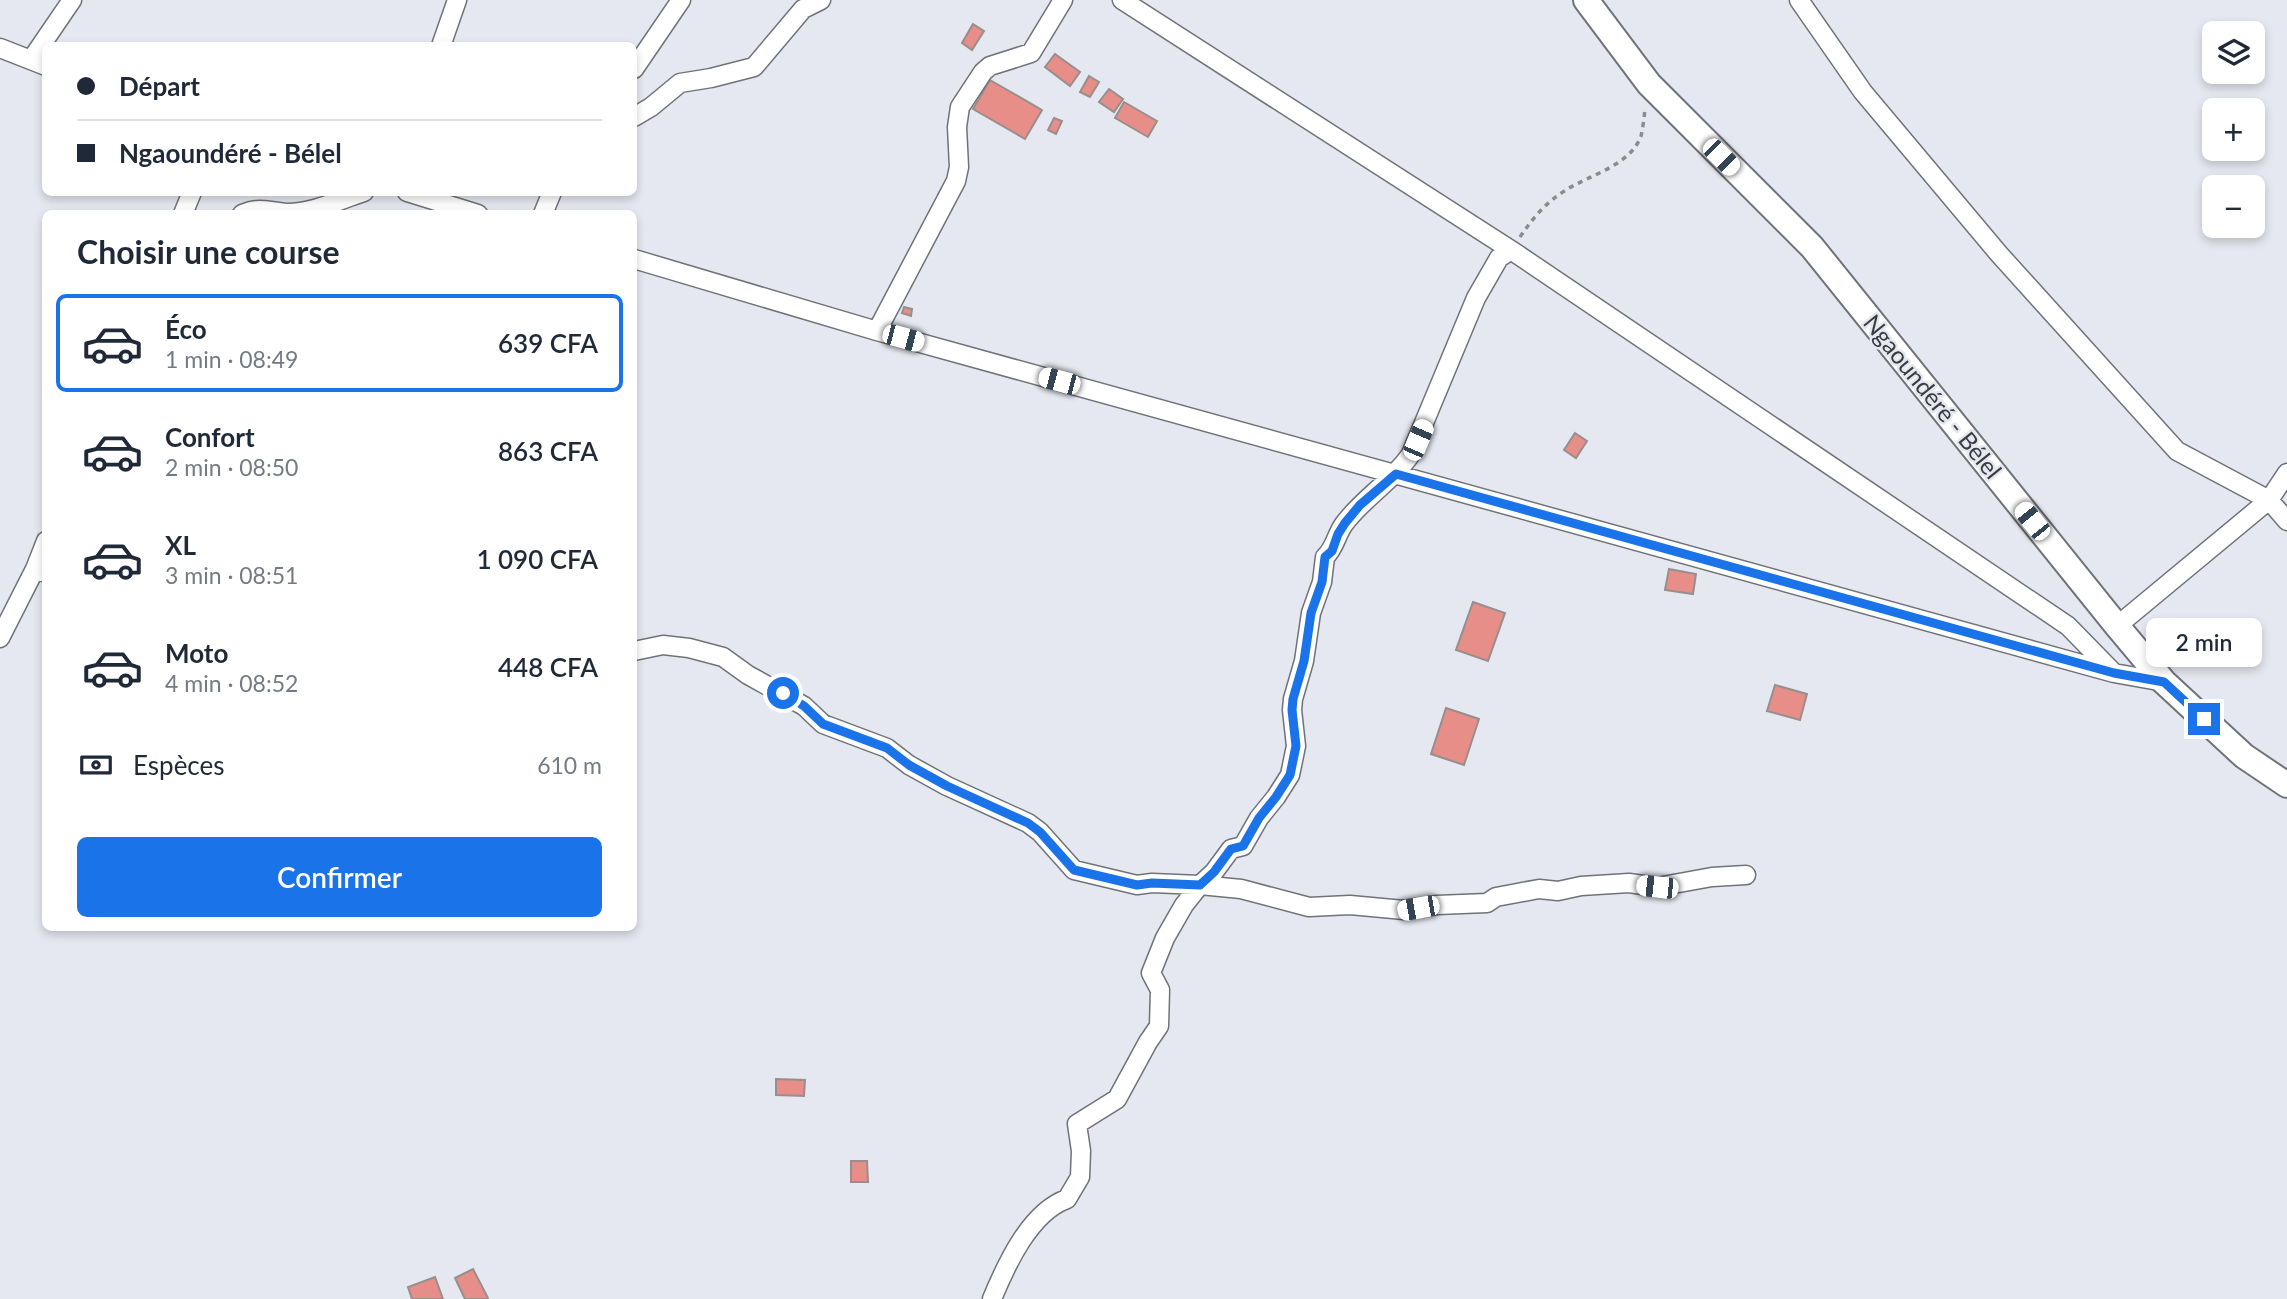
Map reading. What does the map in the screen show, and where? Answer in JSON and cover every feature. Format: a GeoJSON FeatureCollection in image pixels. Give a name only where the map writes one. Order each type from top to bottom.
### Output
{"type":"FeatureCollection","features":[{"type":"Feature","properties":{"kind":"main road","name":"Ngaoundéré - Bélel"},"geometry":{"type":"LineString","coordinates":[[1586,0],[1649,84],[1812,247],[2164,682],[2244,756],[2287,785]]}},
{"type":"Feature","properties":{"kind":"street"},"geometry":{"type":"LineString","coordinates":[[49,42],[72,0]]}},
{"type":"Feature","properties":{"kind":"street"},"geometry":{"type":"LineString","coordinates":[[442,42],[457,0]]}},
{"type":"Feature","properties":{"kind":"street"},"geometry":{"type":"LineString","coordinates":[[637,65],[681,0]]}},
{"type":"Feature","properties":{"kind":"street"},"geometry":{"type":"LineString","coordinates":[[637,115],[680,83],[754,67],[803,9],[821,0]]}},
{"type":"Feature","properties":{"kind":"street"},"geometry":{"type":"LineString","coordinates":[[877,331],[956,181],[960,167],[957,127],[960,107],[983,72],[990,66],[1031,53],[1063,0]]}},
{"type":"Feature","properties":{"kind":"street"},"geometry":{"type":"LineString","coordinates":[[1122,0],[1511,250],[2068,626],[2114,673]]}},
{"type":"Feature","properties":{"kind":"street"},"geometry":{"type":"LineString","coordinates":[[1799,0],[1863,92],[1973,224],[2032,293],[2177,451],[2269,500],[2287,520]]}},
{"type":"Feature","properties":{"kind":"street"},"geometry":{"type":"LineString","coordinates":[[0,48],[38,63]]}},
{"type":"Feature","properties":{"kind":"street"},"geometry":{"type":"LineString","coordinates":[[306,210],[352,196]]}},
{"type":"Feature","properties":{"kind":"street"},"geometry":{"type":"LineString","coordinates":[[420,196],[465,210]]}},
{"type":"Feature","properties":{"kind":"street"},"geometry":{"type":"LineString","coordinates":[[992,1299],[1022,1239],[1053,1204],[1067,1199],[1080,1177],[1081,1151],[1077,1124],[1117,1099],[1159,1026],[1160,990],[1150,973],[1165,938],[1184,905],[1200,885],[1214,872],[1231,849],[1243,846],[1259,818],[1290,775],[1296,746],[1293,699],[1304,661],[1311,613],[1322,582],[1325,557],[1332,551],[1338,534],[1360,505],[1404,466],[1418,440],[1476,298],[1499,258],[1511,250]]}},
{"type":"Feature","properties":{"kind":"street"},"geometry":{"type":"LineString","coordinates":[[637,260],[877,331],[2114,673],[2164,682]]}},
{"type":"Feature","properties":{"kind":"street"},"geometry":{"type":"LineString","coordinates":[[2117,626],[2269,500],[2287,474]]}},
{"type":"Feature","properties":{"kind":"street"},"geometry":{"type":"LineString","coordinates":[[0,638],[40,571]]}},
{"type":"Feature","properties":{"kind":"street"},"geometry":{"type":"LineString","coordinates":[[637,650],[663,645],[690,648],[723,657],[748,675],[804,706],[823,724],[887,748],[909,765],[947,786],[1028,823],[1040,832],[1074,870],[1137,885],[1200,885],[1241,889],[1309,907],[1350,905],[1404,911],[1437,905],[1487,903],[1496,897],[1539,889],[1558,891],[1581,886],[1629,883],[1657,887],[1712,877],[1746,875]]}},
{"type":"Feature","properties":{"kind":"path"},"geometry":{"type":"LineString","coordinates":[[1511,250],[1537,212],[1565,190],[1612,168],[1636,146],[1641,136],[1649,84]]}},
{"type":"Feature","properties":{"kind":"building"},"geometry":{"type":"Polygon","coordinates":[[[973,24],[984,31],[972,50],[962,43],[973,24]]]}},
{"type":"Feature","properties":{"kind":"building"},"geometry":{"type":"Polygon","coordinates":[[[1055,54],[1080,72],[1070,86],[1045,67],[1055,54]]]}},
{"type":"Feature","properties":{"kind":"building"},"geometry":{"type":"Polygon","coordinates":[[[1089,76],[1099,82],[1090,97],[1080,92],[1089,76]]]}},
{"type":"Feature","properties":{"kind":"building"},"geometry":{"type":"Polygon","coordinates":[[[990,80],[1042,110],[1025,139],[973,109],[990,80]]]}},
{"type":"Feature","properties":{"kind":"building"},"geometry":{"type":"Polygon","coordinates":[[[1109,89],[1123,99],[1114,112],[1099,102],[1109,89]]]}},
{"type":"Feature","properties":{"kind":"building"},"geometry":{"type":"Polygon","coordinates":[[[1124,102],[1157,121],[1148,137],[1115,118],[1124,102]]]}},
{"type":"Feature","properties":{"kind":"building"},"geometry":{"type":"Polygon","coordinates":[[[1054,118],[1062,121],[1056,134],[1048,130],[1054,118]]]}},
{"type":"Feature","properties":{"kind":"building"},"geometry":{"type":"Polygon","coordinates":[[[904,307],[912,309],[911,316],[902,313],[904,307]]]}},
{"type":"Feature","properties":{"kind":"building"},"geometry":{"type":"Polygon","coordinates":[[[1575,433],[1587,441],[1576,458],[1564,450],[1575,433]]]}},
{"type":"Feature","properties":{"kind":"building"},"geometry":{"type":"Polygon","coordinates":[[[1669,569],[1696,574],[1693,594],[1665,590],[1669,569]]]}},
{"type":"Feature","properties":{"kind":"building"},"geometry":{"type":"Polygon","coordinates":[[[1473,602],[1505,613],[1488,661],[1456,650],[1473,602]]]}},
{"type":"Feature","properties":{"kind":"building"},"geometry":{"type":"Polygon","coordinates":[[[1775,685],[1807,694],[1800,720],[1767,711],[1775,685]]]}},
{"type":"Feature","properties":{"kind":"building"},"geometry":{"type":"Polygon","coordinates":[[[1446,708],[1479,719],[1464,765],[1431,754],[1446,708]]]}},
{"type":"Feature","properties":{"kind":"building"},"geometry":{"type":"Polygon","coordinates":[[[776,1079],[805,1080],[804,1096],[776,1095],[776,1079]]]}},
{"type":"Feature","properties":{"kind":"building"},"geometry":{"type":"Polygon","coordinates":[[[851,1161],[867,1161],[868,1182],[851,1182],[851,1161]]]}},
{"type":"Feature","properties":{"kind":"building"},"geometry":{"type":"Polygon","coordinates":[[[473,1269],[487,1299],[465,1299],[455,1278],[473,1269]]]}},
{"type":"Feature","properties":{"kind":"building"},"geometry":{"type":"Polygon","coordinates":[[[435,1277],[443,1299],[412,1299],[408,1287],[435,1277]]]}},
{"type":"Feature","properties":{"kind":"route"},"geometry":{"type":"LineString","coordinates":[[783,693],[804,706],[823,724],[887,748],[909,765],[947,786],[1028,823],[1040,832],[1074,870],[1137,885],[1200,885],[1208,880],[1231,849],[1243,846],[1259,818],[1290,775],[1296,746],[1293,699],[1304,661],[1311,613],[1322,582],[1325,557],[1332,551],[1338,534],[1360,505],[1396,474],[2114,673],[2164,682],[2204,719]]}}]}
